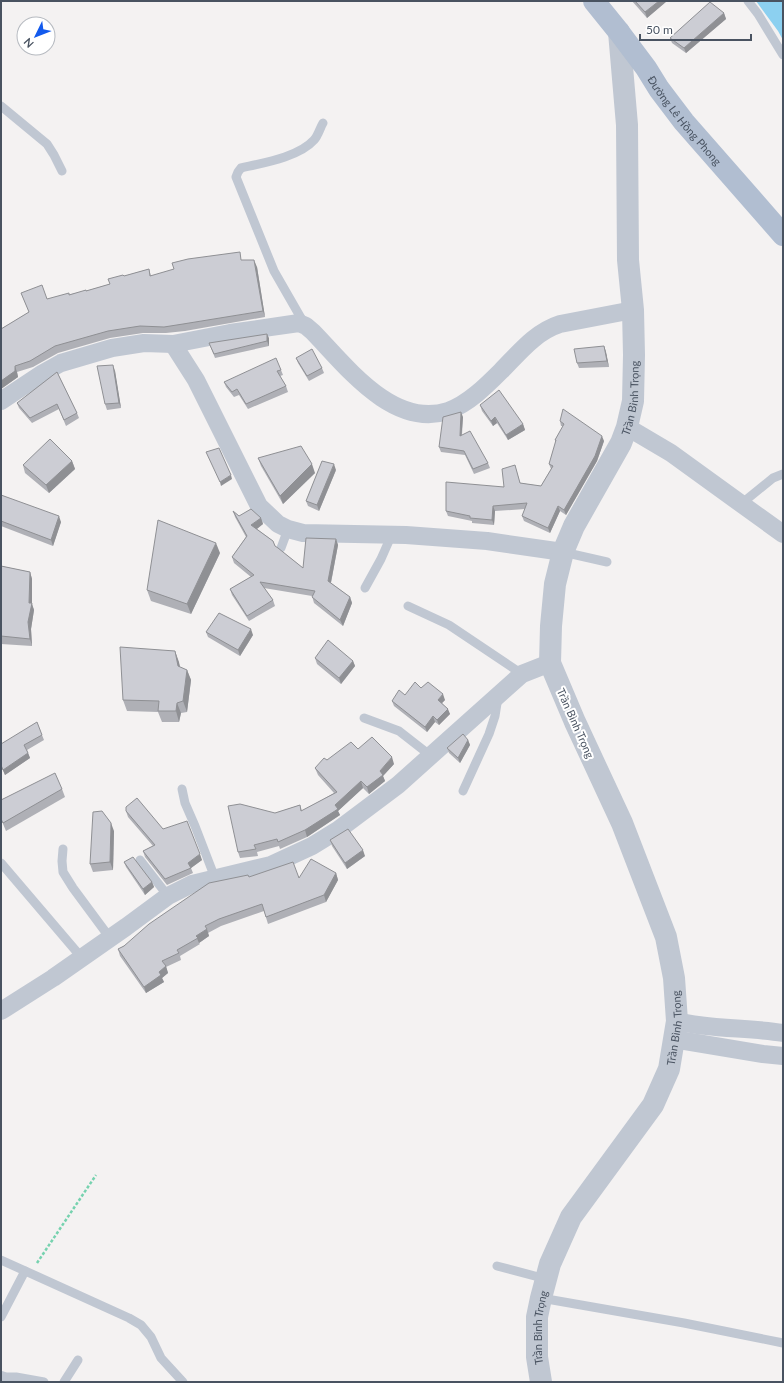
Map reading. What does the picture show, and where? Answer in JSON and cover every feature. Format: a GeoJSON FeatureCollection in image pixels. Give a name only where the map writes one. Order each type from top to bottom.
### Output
{"type":"FeatureCollection","features":[{"type":"Feature","properties":{"kind":"main road","name":"Đường Lê Hồng Phong"},"geometry":{"type":"LineString","coordinates":[[594,1],[619,32],[684,122],[783,235]]}},
{"type":"Feature","properties":{"kind":"street","name":"Trần Bình Trọng"},"geometry":{"type":"LineString","coordinates":[[541,1382],[537,1358],[537,1317],[550,1264],[571,1218],[653,1105],[669,1069],[675,1030],[674,978],[666,937],[622,823],[575,722],[550,663],[551,626],[555,584],[563,552],[574,526],[621,442],[627,427],[633,401],[634,355],[633,310],[628,260],[627,125],[619,32]]}},
{"type":"Feature","properties":{"kind":"street"},"geometry":{"type":"LineString","coordinates":[[1,401],[61,363],[119,347],[144,343],[173,344],[202,337],[299,323],[306,326],[359,381],[383,399],[406,411],[424,415],[449,411],[463,403],[482,389],[537,336],[550,327],[633,310]]}},
{"type":"Feature","properties":{"kind":"street"},"geometry":{"type":"LineString","coordinates":[[173,344],[196,380],[259,506],[278,524],[288,529],[303,533],[392,534],[487,541],[563,552]]}},
{"type":"Feature","properties":{"kind":"street"},"geometry":{"type":"LineString","coordinates":[[627,427],[671,453],[783,534]]}},
{"type":"Feature","properties":{"kind":"street"},"geometry":{"type":"LineString","coordinates":[[1,1011],[82,958],[168,896],[192,884],[271,865],[312,846],[338,830],[398,785],[522,674],[550,663]]}},
{"type":"Feature","properties":{"kind":"street"},"geometry":{"type":"LineString","coordinates":[[675,1030],[694,1025],[748,1028],[783,1033]]}},
{"type":"Feature","properties":{"kind":"street"},"geometry":{"type":"LineString","coordinates":[[675,1030],[763,1054],[783,1056]]}},
{"type":"Feature","properties":{"kind":"street"},"geometry":{"type":"LineString","coordinates":[[1,1379],[5,1382]]}},
{"type":"Feature","properties":{"kind":"lane"},"geometry":{"type":"LineString","coordinates":[[748,1],[758,14],[783,55]]}},
{"type":"Feature","properties":{"kind":"lane"},"geometry":{"type":"LineString","coordinates":[[1,106],[47,144],[62,171]]}},
{"type":"Feature","properties":{"kind":"lane"},"geometry":{"type":"LineString","coordinates":[[306,326],[274,271],[236,177],[241,168],[286,156],[305,148],[315,139],[322,123]]}},
{"type":"Feature","properties":{"kind":"lane"},"geometry":{"type":"LineString","coordinates":[[741,504],[773,478],[783,474]]}},
{"type":"Feature","properties":{"kind":"lane"},"geometry":{"type":"LineString","coordinates":[[282,548],[288,529]]}},
{"type":"Feature","properties":{"kind":"lane"},"geometry":{"type":"LineString","coordinates":[[365,588],[381,559],[392,534]]}},
{"type":"Feature","properties":{"kind":"lane"},"geometry":{"type":"LineString","coordinates":[[563,552],[607,562]]}},
{"type":"Feature","properties":{"kind":"lane"},"geometry":{"type":"LineString","coordinates":[[408,606],[449,625],[522,674]]}},
{"type":"Feature","properties":{"kind":"lane"},"geometry":{"type":"LineString","coordinates":[[463,791],[489,734],[495,716],[498,696]]}},
{"type":"Feature","properties":{"kind":"lane"},"geometry":{"type":"LineString","coordinates":[[364,718],[399,731],[431,756]]}},
{"type":"Feature","properties":{"kind":"lane"},"geometry":{"type":"LineString","coordinates":[[182,789],[185,803],[215,878]]}},
{"type":"Feature","properties":{"kind":"lane"},"geometry":{"type":"LineString","coordinates":[[63,849],[63,872],[110,938]]}},
{"type":"Feature","properties":{"kind":"lane"},"geometry":{"type":"LineString","coordinates":[[140,860],[168,896]]}},
{"type":"Feature","properties":{"kind":"lane"},"geometry":{"type":"LineString","coordinates":[[1,863],[82,958]]}},
{"type":"Feature","properties":{"kind":"lane"},"geometry":{"type":"LineString","coordinates":[[1,1260],[130,1318],[141,1325],[151,1337],[161,1358],[183,1382]]}},
{"type":"Feature","properties":{"kind":"lane"},"geometry":{"type":"LineString","coordinates":[[497,1266],[543,1288],[684,1323],[783,1343]]}},
{"type":"Feature","properties":{"kind":"lane"},"geometry":{"type":"LineString","coordinates":[[1,1317],[27,1272]]}},
{"type":"Feature","properties":{"kind":"lane"},"geometry":{"type":"LineString","coordinates":[[64,1382],[78,1360]]}},
{"type":"Feature","properties":{"kind":"lane"},"geometry":{"type":"LineString","coordinates":[[1,1379],[16,1376],[44,1382]]}},
{"type":"Feature","properties":{"kind":"path"},"geometry":{"type":"LineString","coordinates":[[27,1272],[96,1176]]}},
{"type":"Feature","properties":{"kind":"water"},"geometry":{"type":"Polygon","coordinates":[[[756,1],[783,1],[783,40],[778,31],[756,1]]]}},
{"type":"Feature","properties":{"kind":"building"},"geometry":{"type":"Polygon","coordinates":[[[635,1],[659,1],[645,12],[635,1]]]}},
{"type":"Feature","properties":{"kind":"building"},"geometry":{"type":"Polygon","coordinates":[[[710,2],[724,13],[684,48],[670,38],[710,2]]]}},
{"type":"Feature","properties":{"kind":"building"},"geometry":{"type":"Polygon","coordinates":[[[240,252],[241,260],[254,260],[263,311],[164,327],[140,326],[108,331],[55,346],[30,361],[15,366],[15,371],[1,381],[1,329],[29,312],[21,293],[42,285],[47,299],[69,293],[69,295],[110,284],[108,279],[123,275],[149,269],[150,276],[174,269],[172,263],[188,259],[240,252]]]}},
{"type":"Feature","properties":{"kind":"building"},"geometry":{"type":"Polygon","coordinates":[[[267,334],[267,341],[214,354],[209,343],[267,334]]]}},
{"type":"Feature","properties":{"kind":"building"},"geometry":{"type":"Polygon","coordinates":[[[604,346],[607,361],[577,363],[574,349],[604,346]]]}},
{"type":"Feature","properties":{"kind":"building"},"geometry":{"type":"Polygon","coordinates":[[[312,349],[322,368],[307,376],[296,358],[312,349]]]}},
{"type":"Feature","properties":{"kind":"building"},"geometry":{"type":"Polygon","coordinates":[[[276,358],[281,370],[277,371],[286,386],[246,404],[237,389],[232,392],[224,382],[276,358]]]}},
{"type":"Feature","properties":{"kind":"building"},"geometry":{"type":"Polygon","coordinates":[[[113,365],[119,403],[105,404],[97,366],[113,365]]]}},
{"type":"Feature","properties":{"kind":"building"},"geometry":{"type":"Polygon","coordinates":[[[57,372],[77,413],[64,420],[57,404],[30,418],[17,403],[57,372]]]}},
{"type":"Feature","properties":{"kind":"building"},"geometry":{"type":"Polygon","coordinates":[[[499,390],[523,424],[506,435],[495,417],[491,421],[480,405],[499,390]]]}},
{"type":"Feature","properties":{"kind":"building"},"geometry":{"type":"Polygon","coordinates":[[[563,409],[602,436],[595,456],[564,510],[558,506],[548,528],[522,516],[527,503],[493,506],[492,520],[470,518],[470,516],[446,511],[446,482],[504,487],[502,469],[515,465],[520,483],[541,486],[553,466],[549,464],[555,440],[564,424],[560,421],[563,409]]]}},
{"type":"Feature","properties":{"kind":"building"},"geometry":{"type":"Polygon","coordinates":[[[461,412],[460,436],[470,431],[488,463],[473,469],[464,451],[439,447],[443,417],[461,412]]]}},
{"type":"Feature","properties":{"kind":"building"},"geometry":{"type":"Polygon","coordinates":[[[50,439],[72,461],[46,485],[23,465],[50,439]]]}},
{"type":"Feature","properties":{"kind":"building"},"geometry":{"type":"Polygon","coordinates":[[[301,446],[312,464],[280,496],[258,458],[301,446]]]}},
{"type":"Feature","properties":{"kind":"building"},"geometry":{"type":"Polygon","coordinates":[[[219,448],[231,475],[220,482],[206,452],[219,448]]]}},
{"type":"Feature","properties":{"kind":"building"},"geometry":{"type":"Polygon","coordinates":[[[322,461],[334,464],[317,505],[306,501],[322,461]]]}},
{"type":"Feature","properties":{"kind":"building"},"geometry":{"type":"Polygon","coordinates":[[[1,495],[59,516],[51,540],[1,521],[1,495]]]}},
{"type":"Feature","properties":{"kind":"building"},"geometry":{"type":"Polygon","coordinates":[[[251,509],[261,518],[251,525],[273,541],[275,546],[303,568],[306,538],[336,539],[328,581],[350,597],[340,620],[312,597],[315,591],[260,582],[273,600],[247,616],[230,589],[254,575],[232,557],[247,536],[233,511],[239,516],[251,509]]]}},
{"type":"Feature","properties":{"kind":"building"},"geometry":{"type":"Polygon","coordinates":[[[158,520],[216,543],[187,604],[147,590],[158,520]]]}},
{"type":"Feature","properties":{"kind":"building"},"geometry":{"type":"Polygon","coordinates":[[[1,566],[30,572],[29,603],[32,603],[28,622],[30,639],[1,636],[1,566]]]}},
{"type":"Feature","properties":{"kind":"building"},"geometry":{"type":"Polygon","coordinates":[[[219,613],[251,629],[238,650],[206,632],[219,613]]]}},
{"type":"Feature","properties":{"kind":"building"},"geometry":{"type":"Polygon","coordinates":[[[328,640],[353,661],[339,678],[315,658],[328,640]]]}},
{"type":"Feature","properties":{"kind":"building"},"geometry":{"type":"Polygon","coordinates":[[[120,647],[175,651],[178,666],[187,670],[183,701],[177,703],[176,711],[158,711],[159,701],[123,700],[120,647]]]}},
{"type":"Feature","properties":{"kind":"building"},"geometry":{"type":"Polygon","coordinates":[[[415,682],[421,688],[428,682],[443,694],[438,700],[448,709],[437,720],[433,716],[425,727],[392,701],[399,690],[405,695],[415,682]]]}},
{"type":"Feature","properties":{"kind":"building"},"geometry":{"type":"Polygon","coordinates":[[[37,722],[42,735],[24,745],[28,753],[3,770],[1,765],[1,744],[37,722]]]}},
{"type":"Feature","properties":{"kind":"building"},"geometry":{"type":"Polygon","coordinates":[[[463,734],[468,740],[458,758],[447,748],[463,734]]]}},
{"type":"Feature","properties":{"kind":"building"},"geometry":{"type":"Polygon","coordinates":[[[372,737],[392,757],[380,771],[383,775],[367,787],[361,781],[335,805],[338,809],[305,830],[278,842],[277,839],[254,845],[256,849],[238,852],[228,806],[240,804],[275,813],[300,805],[301,811],[337,792],[315,768],[324,758],[327,760],[351,742],[358,749],[372,737]]]}},
{"type":"Feature","properties":{"kind":"building"},"geometry":{"type":"Polygon","coordinates":[[[55,773],[62,789],[3,823],[1,819],[1,800],[55,773]]]}},
{"type":"Feature","properties":{"kind":"building"},"geometry":{"type":"Polygon","coordinates":[[[137,798],[163,829],[187,821],[200,854],[188,863],[191,868],[165,879],[143,851],[155,845],[126,811],[126,807],[137,798]]]}},
{"type":"Feature","properties":{"kind":"building"},"geometry":{"type":"Polygon","coordinates":[[[102,811],[111,823],[110,862],[90,864],[93,812],[102,811]]]}},
{"type":"Feature","properties":{"kind":"building"},"geometry":{"type":"Polygon","coordinates":[[[348,829],[363,850],[345,863],[330,840],[348,829]]]}},
{"type":"Feature","properties":{"kind":"building"},"geometry":{"type":"Polygon","coordinates":[[[133,857],[152,882],[143,889],[124,862],[133,857]]]}},
{"type":"Feature","properties":{"kind":"building"},"geometry":{"type":"Polygon","coordinates":[[[311,859],[336,873],[324,895],[266,917],[262,904],[219,919],[205,926],[207,929],[196,936],[198,938],[177,950],[179,953],[162,961],[166,966],[159,972],[161,975],[144,987],[118,949],[124,946],[149,924],[209,883],[248,875],[249,877],[293,862],[299,878],[311,859]]]}}]}
